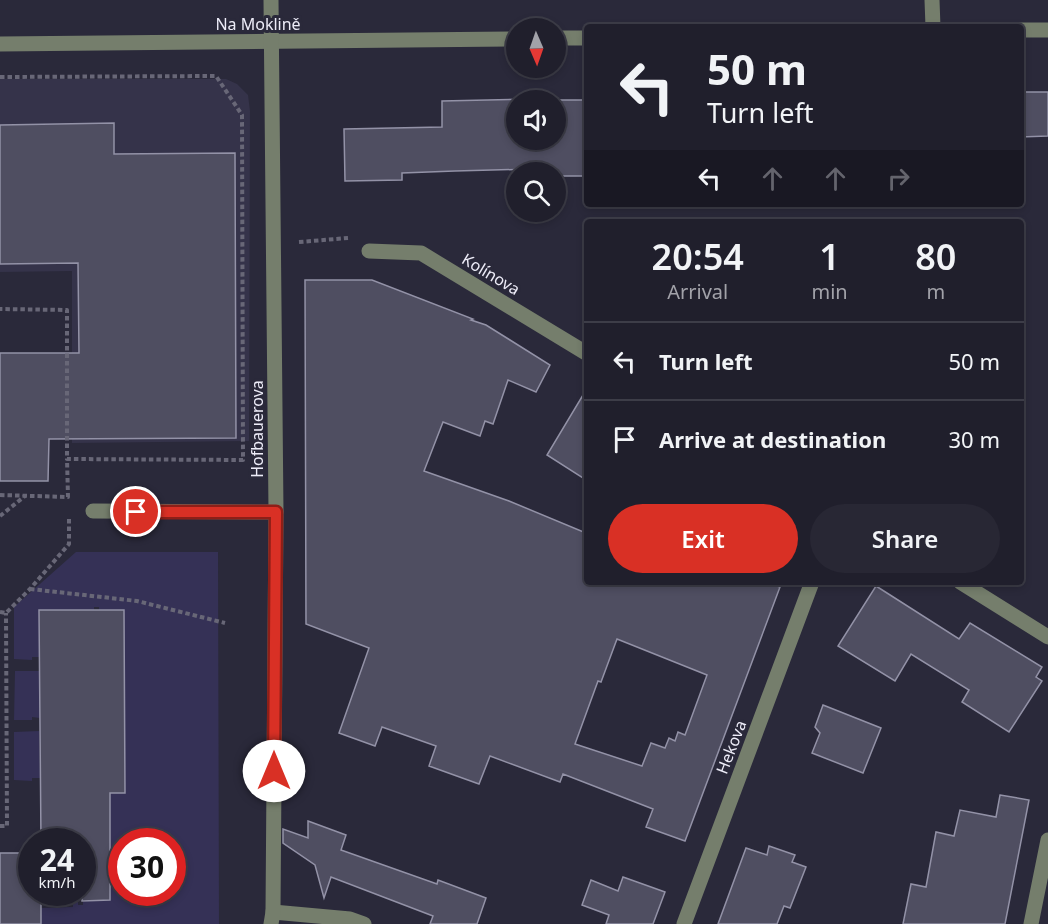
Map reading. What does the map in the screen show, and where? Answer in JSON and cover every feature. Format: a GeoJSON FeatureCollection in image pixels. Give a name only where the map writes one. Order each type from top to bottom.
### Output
{"type":"FeatureCollection","features":[{"type":"Feature","properties":{"kind":"street","name":"Hofbauerova"},"geometry":{"type":"LineString","coordinates":[[271,0],[276,512],[272,918]]}},
{"type":"Feature","properties":{"kind":"street"},"geometry":{"type":"LineString","coordinates":[[932,0],[933,24]]}},
{"type":"Feature","properties":{"kind":"street"},"geometry":{"type":"LineString","coordinates":[[1024,30],[1048,30]]}},
{"type":"Feature","properties":{"kind":"street"},"geometry":{"type":"LineString","coordinates":[[566,38],[584,38]]}},
{"type":"Feature","properties":{"kind":"street","name":"Na Moklině"},"geometry":{"type":"LineString","coordinates":[[0,44],[506,39]]}},
{"type":"Feature","properties":{"kind":"street","name":"Kolínova"},"geometry":{"type":"LineString","coordinates":[[369,250],[421,253],[584,352]]}},
{"type":"Feature","properties":{"kind":"street"},"geometry":{"type":"LineString","coordinates":[[93,512],[276,512]]}},
{"type":"Feature","properties":{"kind":"street","name":"Hekova"},"geometry":{"type":"LineString","coordinates":[[684,924],[811,585]]}},
{"type":"Feature","properties":{"kind":"street"},"geometry":{"type":"LineString","coordinates":[[965,585],[1048,637]]}},
{"type":"Feature","properties":{"kind":"street"},"geometry":{"type":"LineString","coordinates":[[1031,924],[1048,840]]}},
{"type":"Feature","properties":{"kind":"street"},"geometry":{"type":"LineString","coordinates":[[272,918],[350,919],[364,924]]}},
{"type":"Feature","properties":{"kind":"path"},"geometry":{"type":"LineString","coordinates":[[0,77],[216,76],[242,114],[243,460],[67,459]]}},
{"type":"Feature","properties":{"kind":"path"},"geometry":{"type":"LineString","coordinates":[[273,243],[368,237],[369,250]]}},
{"type":"Feature","properties":{"kind":"path"},"geometry":{"type":"LineString","coordinates":[[0,309],[67,310],[69,544],[6,613],[7,826],[0,826]]}},
{"type":"Feature","properties":{"kind":"path"},"geometry":{"type":"LineString","coordinates":[[0,495],[68,497]]}},
{"type":"Feature","properties":{"kind":"path"},"geometry":{"type":"LineString","coordinates":[[0,516],[25,495]]}},
{"type":"Feature","properties":{"kind":"path"},"geometry":{"type":"LineString","coordinates":[[30,589],[137,601],[225,623]]}},
{"type":"Feature","properties":{"kind":"path"},"geometry":{"type":"LineString","coordinates":[[0,612],[6,613]]}},
{"type":"Feature","properties":{"kind":"shaded area"},"geometry":{"type":"Polygon","coordinates":[[[0,79],[226,79],[237,84],[248,95],[250,111],[249,441],[72,443],[72,271],[0,272],[0,79]]]}},
{"type":"Feature","properties":{"kind":"shaded area"},"geometry":{"type":"Polygon","coordinates":[[[76,552],[218,552],[219,924],[41,924],[41,908],[96,906],[96,901],[108,900],[108,906],[186,906],[186,828],[108,828],[108,847],[99,607],[94,607],[94,610],[39,610],[39,657],[32,657],[32,660],[14,659],[14,607],[76,552]]]}},
{"type":"Feature","properties":{"kind":"shaded area"},"geometry":{"type":"Polygon","coordinates":[[[15,671],[39,671],[40,718],[14,720],[15,671]]]}},
{"type":"Feature","properties":{"kind":"shaded area"},"geometry":{"type":"Polygon","coordinates":[[[39,731],[40,778],[32,778],[32,781],[14,780],[14,732],[39,731]]]}},
{"type":"Feature","properties":{"kind":"building"},"geometry":{"type":"Polygon","coordinates":[[[1024,92],[1048,92],[1048,136],[1024,137],[1024,92]]]}},
{"type":"Feature","properties":{"kind":"building"},"geometry":{"type":"Polygon","coordinates":[[[506,100],[506,150],[566,150],[566,100],[584,100],[584,176],[566,176],[566,162],[506,162],[506,170],[402,173],[402,180],[345,181],[344,129],[442,127],[442,101],[506,100]]]}},
{"type":"Feature","properties":{"kind":"building"},"geometry":{"type":"Polygon","coordinates":[[[114,123],[114,154],[235,153],[236,438],[49,439],[48,481],[0,481],[0,353],[79,353],[78,263],[0,264],[0,125],[114,123]]]}},
{"type":"Feature","properties":{"kind":"building"},"geometry":{"type":"Polygon","coordinates":[[[305,280],[372,280],[486,325],[550,365],[536,392],[508,380],[493,424],[485,421],[480,436],[443,422],[424,471],[509,501],[584,532],[584,585],[774,585],[780,587],[685,841],[646,827],[653,809],[563,774],[560,782],[490,756],[479,784],[429,766],[436,746],[382,727],[375,746],[339,733],[369,648],[306,624],[305,280]],[[617,639],[601,682],[598,681],[575,744],[642,766],[651,743],[665,748],[669,738],[675,741],[678,732],[685,735],[707,675],[617,639]]]}},
{"type":"Feature","properties":{"kind":"building"},"geometry":{"type":"Polygon","coordinates":[[[584,393],[584,479],[547,455],[584,393]]]}},
{"type":"Feature","properties":{"kind":"building"},"geometry":{"type":"Polygon","coordinates":[[[876,586],[959,639],[970,623],[1042,667],[1036,677],[1042,681],[1009,732],[962,702],[969,690],[911,654],[895,681],[838,646],[876,586]]]}},
{"type":"Feature","properties":{"kind":"building"},"geometry":{"type":"Polygon","coordinates":[[[39,610],[124,610],[125,793],[110,793],[108,900],[96,900],[96,828],[41,828],[39,610]]]}},
{"type":"Feature","properties":{"kind":"building"},"geometry":{"type":"Polygon","coordinates":[[[823,705],[881,728],[863,773],[812,753],[820,733],[815,727],[823,705]]]}},
{"type":"Feature","properties":{"kind":"building"},"geometry":{"type":"Polygon","coordinates":[[[1000,795],[1029,800],[1005,924],[903,924],[911,884],[926,887],[936,832],[954,836],[960,810],[996,817],[1000,795]]]}},
{"type":"Feature","properties":{"kind":"building"},"geometry":{"type":"Polygon","coordinates":[[[308,821],[346,835],[341,850],[437,884],[438,880],[486,898],[477,924],[430,924],[433,916],[331,877],[324,898],[315,865],[283,843],[283,829],[308,838],[308,821]]]}},
{"type":"Feature","properties":{"kind":"building"},"geometry":{"type":"Polygon","coordinates":[[[769,846],[795,855],[792,862],[806,867],[790,908],[784,906],[777,924],[718,924],[746,848],[767,855],[769,846]]]}},
{"type":"Feature","properties":{"kind":"building"},"geometry":{"type":"Polygon","coordinates":[[[0,853],[18,853],[18,906],[41,906],[41,924],[0,924],[0,853]]]}},
{"type":"Feature","properties":{"kind":"building"},"geometry":{"type":"Polygon","coordinates":[[[623,877],[665,892],[653,924],[606,924],[609,915],[582,905],[591,880],[618,891],[623,877]]]}},
{"type":"Feature","properties":{"kind":"route"},"geometry":{"type":"LineString","coordinates":[[136,512],[276,512],[274,771]]}}]}
